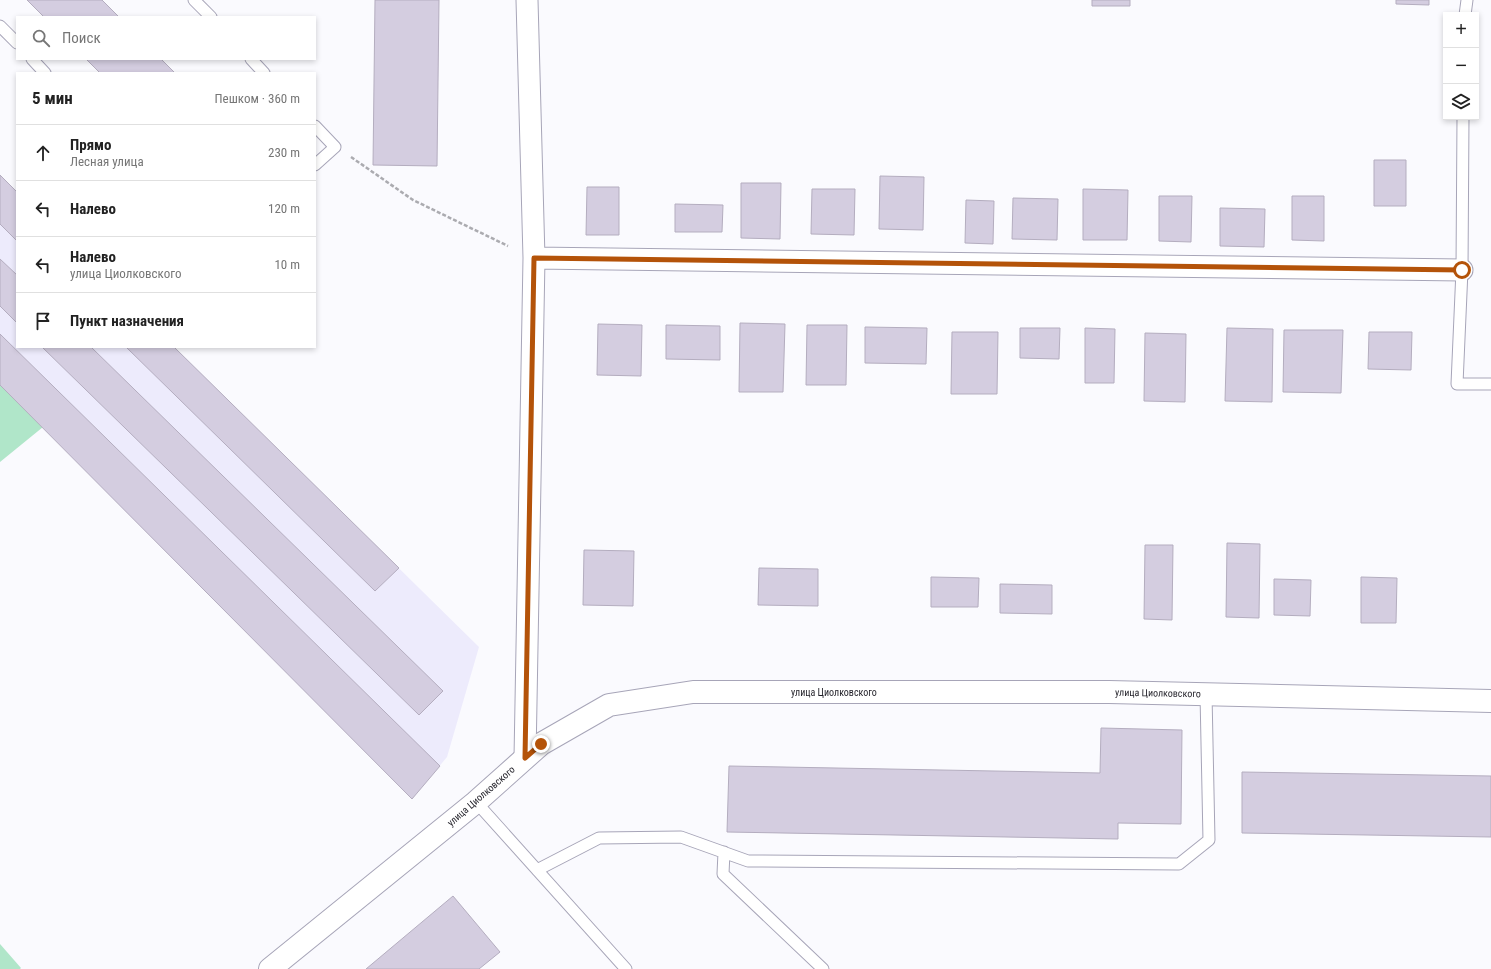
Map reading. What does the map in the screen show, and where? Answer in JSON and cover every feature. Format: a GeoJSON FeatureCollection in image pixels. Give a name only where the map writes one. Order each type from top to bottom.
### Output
{"type":"FeatureCollection","features":[{"type":"Feature","properties":{"kind":"street"},"geometry":{"type":"LineString","coordinates":[[525,758],[534,258],[527,0]]}},
{"type":"Feature","properties":{"kind":"street"},"geometry":{"type":"LineString","coordinates":[[534,258],[1462,270]]}},
{"type":"Feature","properties":{"kind":"street","name":"улица Циолковского"},"geometry":{"type":"LineString","coordinates":[[270,969],[476,802],[541,744],[609,705],[692,692],[1108,692],[1491,701]]}},
{"type":"Feature","properties":{"kind":"lane"},"geometry":{"type":"LineString","coordinates":[[194,0],[210,16]]}},
{"type":"Feature","properties":{"kind":"lane"},"geometry":{"type":"LineString","coordinates":[[1465,12],[1467,0]]}},
{"type":"Feature","properties":{"kind":"lane"},"geometry":{"type":"LineString","coordinates":[[0,26],[16,42]]}},
{"type":"Feature","properties":{"kind":"lane"},"geometry":{"type":"LineString","coordinates":[[33,60],[44,72]]}},
{"type":"Feature","properties":{"kind":"lane"},"geometry":{"type":"LineString","coordinates":[[252,60],[263,72]]}},
{"type":"Feature","properties":{"kind":"lane"},"geometry":{"type":"LineString","coordinates":[[1463,120],[1462,270],[1457,384],[1491,384]]}},
{"type":"Feature","properties":{"kind":"lane"},"geometry":{"type":"LineString","coordinates":[[316,127],[335,147],[316,164]]}},
{"type":"Feature","properties":{"kind":"lane"},"geometry":{"type":"LineString","coordinates":[[537,870],[599,838],[681,837],[748,861],[1179,864],[1209,840],[1206,694]]}},
{"type":"Feature","properties":{"kind":"lane"},"geometry":{"type":"LineString","coordinates":[[476,802],[626,969]]}},
{"type":"Feature","properties":{"kind":"lane"},"geometry":{"type":"LineString","coordinates":[[724,852],[723,874],[823,969]]}},
{"type":"Feature","properties":{"kind":"path"},"geometry":{"type":"LineString","coordinates":[[335,147],[413,200],[534,258]]}},
{"type":"Feature","properties":{"kind":"shaded area"},"geometry":{"type":"Polygon","coordinates":[[[0,175],[16,191],[16,348],[175,348],[479,647],[447,757],[412,799],[0,385],[0,175]]]}},
{"type":"Feature","properties":{"kind":"green space"},"geometry":{"type":"Polygon","coordinates":[[[0,385],[43,427],[0,462],[0,385]]]}},
{"type":"Feature","properties":{"kind":"green space"},"geometry":{"type":"Polygon","coordinates":[[[0,944],[21,968],[20,969],[0,969],[0,944]]]}},
{"type":"Feature","properties":{"kind":"building"},"geometry":{"type":"Polygon","coordinates":[[[27,0],[102,0],[118,16],[43,16],[27,0]]]}},
{"type":"Feature","properties":{"kind":"building"},"geometry":{"type":"Polygon","coordinates":[[[375,0],[439,0],[437,166],[373,165],[375,0]]]}},
{"type":"Feature","properties":{"kind":"building"},"geometry":{"type":"Polygon","coordinates":[[[1092,0],[1130,0],[1130,6],[1092,6],[1092,0]]]}},
{"type":"Feature","properties":{"kind":"building"},"geometry":{"type":"Polygon","coordinates":[[[1396,0],[1429,0],[1429,5],[1396,4],[1396,0]]]}},
{"type":"Feature","properties":{"kind":"building"},"geometry":{"type":"Polygon","coordinates":[[[87,60],[162,60],[174,72],[99,72],[87,60]]]}},
{"type":"Feature","properties":{"kind":"building"},"geometry":{"type":"Polygon","coordinates":[[[1374,160],[1406,160],[1406,206],[1374,206],[1374,160]]]}},
{"type":"Feature","properties":{"kind":"building"},"geometry":{"type":"Polygon","coordinates":[[[0,175],[16,191],[16,240],[0,224],[0,175]]]}},
{"type":"Feature","properties":{"kind":"building"},"geometry":{"type":"Polygon","coordinates":[[[880,176],[924,177],[923,230],[879,229],[880,176]]]}},
{"type":"Feature","properties":{"kind":"building"},"geometry":{"type":"Polygon","coordinates":[[[741,183],[781,183],[780,239],[741,238],[741,183]]]}},
{"type":"Feature","properties":{"kind":"building"},"geometry":{"type":"Polygon","coordinates":[[[587,187],[619,187],[619,235],[586,235],[587,187]]]}},
{"type":"Feature","properties":{"kind":"building"},"geometry":{"type":"Polygon","coordinates":[[[812,189],[855,189],[854,235],[811,234],[812,189]]]}},
{"type":"Feature","properties":{"kind":"building"},"geometry":{"type":"Polygon","coordinates":[[[1083,189],[1128,190],[1127,240],[1083,240],[1083,189]]]}},
{"type":"Feature","properties":{"kind":"building"},"geometry":{"type":"Polygon","coordinates":[[[1159,196],[1192,196],[1191,242],[1159,241],[1159,196]]]}},
{"type":"Feature","properties":{"kind":"building"},"geometry":{"type":"Polygon","coordinates":[[[1292,196],[1324,196],[1324,241],[1292,240],[1292,196]]]}},
{"type":"Feature","properties":{"kind":"building"},"geometry":{"type":"Polygon","coordinates":[[[1013,198],[1058,199],[1057,240],[1012,239],[1013,198]]]}},
{"type":"Feature","properties":{"kind":"building"},"geometry":{"type":"Polygon","coordinates":[[[966,200],[994,201],[993,244],[965,243],[966,200]]]}},
{"type":"Feature","properties":{"kind":"building"},"geometry":{"type":"Polygon","coordinates":[[[675,204],[723,205],[722,232],[675,232],[675,204]]]}},
{"type":"Feature","properties":{"kind":"building"},"geometry":{"type":"Polygon","coordinates":[[[1220,208],[1265,209],[1264,247],[1220,246],[1220,208]]]}},
{"type":"Feature","properties":{"kind":"building"},"geometry":{"type":"Polygon","coordinates":[[[0,259],[16,274],[16,322],[0,306],[0,259]]]}},
{"type":"Feature","properties":{"kind":"building"},"geometry":{"type":"Polygon","coordinates":[[[740,323],[785,324],[783,392],[739,392],[740,323]]]}},
{"type":"Feature","properties":{"kind":"building"},"geometry":{"type":"Polygon","coordinates":[[[598,324],[642,325],[641,376],[597,375],[598,324]]]}},
{"type":"Feature","properties":{"kind":"building"},"geometry":{"type":"Polygon","coordinates":[[[666,325],[720,326],[720,360],[666,359],[666,325]]]}},
{"type":"Feature","properties":{"kind":"building"},"geometry":{"type":"Polygon","coordinates":[[[807,325],[847,325],[846,385],[806,385],[807,325]]]}},
{"type":"Feature","properties":{"kind":"building"},"geometry":{"type":"Polygon","coordinates":[[[865,327],[927,328],[926,364],[865,363],[865,327]]]}},
{"type":"Feature","properties":{"kind":"building"},"geometry":{"type":"Polygon","coordinates":[[[1020,328],[1060,328],[1059,359],[1020,358],[1020,328]]]}},
{"type":"Feature","properties":{"kind":"building"},"geometry":{"type":"Polygon","coordinates":[[[1085,328],[1115,329],[1114,383],[1085,383],[1085,328]]]}},
{"type":"Feature","properties":{"kind":"building"},"geometry":{"type":"Polygon","coordinates":[[[1227,328],[1273,329],[1272,402],[1225,401],[1227,328]]]}},
{"type":"Feature","properties":{"kind":"building"},"geometry":{"type":"Polygon","coordinates":[[[1284,330],[1343,330],[1341,393],[1283,392],[1284,330]]]}},
{"type":"Feature","properties":{"kind":"building"},"geometry":{"type":"Polygon","coordinates":[[[952,332],[998,332],[997,394],[951,394],[952,332]]]}},
{"type":"Feature","properties":{"kind":"building"},"geometry":{"type":"Polygon","coordinates":[[[1369,332],[1412,332],[1411,370],[1368,369],[1369,332]]]}},
{"type":"Feature","properties":{"kind":"building"},"geometry":{"type":"Polygon","coordinates":[[[1145,333],[1186,334],[1185,402],[1144,401],[1145,333]]]}},
{"type":"Feature","properties":{"kind":"building"},"geometry":{"type":"Polygon","coordinates":[[[0,334],[440,766],[412,799],[0,385],[0,334]]]}},
{"type":"Feature","properties":{"kind":"building"},"geometry":{"type":"Polygon","coordinates":[[[43,348],[92,348],[443,691],[419,715],[43,348]]]}},
{"type":"Feature","properties":{"kind":"building"},"geometry":{"type":"Polygon","coordinates":[[[127,348],[175,348],[399,568],[375,591],[127,348]]]}},
{"type":"Feature","properties":{"kind":"building"},"geometry":{"type":"Polygon","coordinates":[[[1227,543],[1260,544],[1259,618],[1226,617],[1227,543]]]}},
{"type":"Feature","properties":{"kind":"building"},"geometry":{"type":"Polygon","coordinates":[[[1145,545],[1173,545],[1172,620],[1144,619],[1145,545]]]}},
{"type":"Feature","properties":{"kind":"building"},"geometry":{"type":"Polygon","coordinates":[[[584,550],[634,551],[633,606],[583,605],[584,550]]]}},
{"type":"Feature","properties":{"kind":"building"},"geometry":{"type":"Polygon","coordinates":[[[759,568],[818,569],[818,606],[758,605],[759,568]]]}},
{"type":"Feature","properties":{"kind":"building"},"geometry":{"type":"Polygon","coordinates":[[[931,577],[979,578],[978,607],[931,607],[931,577]]]}},
{"type":"Feature","properties":{"kind":"building"},"geometry":{"type":"Polygon","coordinates":[[[1361,577],[1397,578],[1396,623],[1361,623],[1361,577]]]}},
{"type":"Feature","properties":{"kind":"building"},"geometry":{"type":"Polygon","coordinates":[[[1274,579],[1311,580],[1310,616],[1274,615],[1274,579]]]}},
{"type":"Feature","properties":{"kind":"building"},"geometry":{"type":"Polygon","coordinates":[[[1000,584],[1052,585],[1052,614],[1000,613],[1000,584]]]}},
{"type":"Feature","properties":{"kind":"building"},"geometry":{"type":"Polygon","coordinates":[[[1101,728],[1182,730],[1181,824],[1118,823],[1118,839],[727,832],[729,766],[1100,773],[1101,728]]]}},
{"type":"Feature","properties":{"kind":"building"},"geometry":{"type":"Polygon","coordinates":[[[1242,772],[1491,776],[1491,837],[1242,833],[1242,772]]]}},
{"type":"Feature","properties":{"kind":"building"},"geometry":{"type":"Polygon","coordinates":[[[453,896],[500,952],[479,969],[366,969],[453,896]]]}},
{"type":"Feature","properties":{"kind":"route"},"geometry":{"type":"LineString","coordinates":[[541,744],[525,758],[534,258],[1462,270]]}}]}
